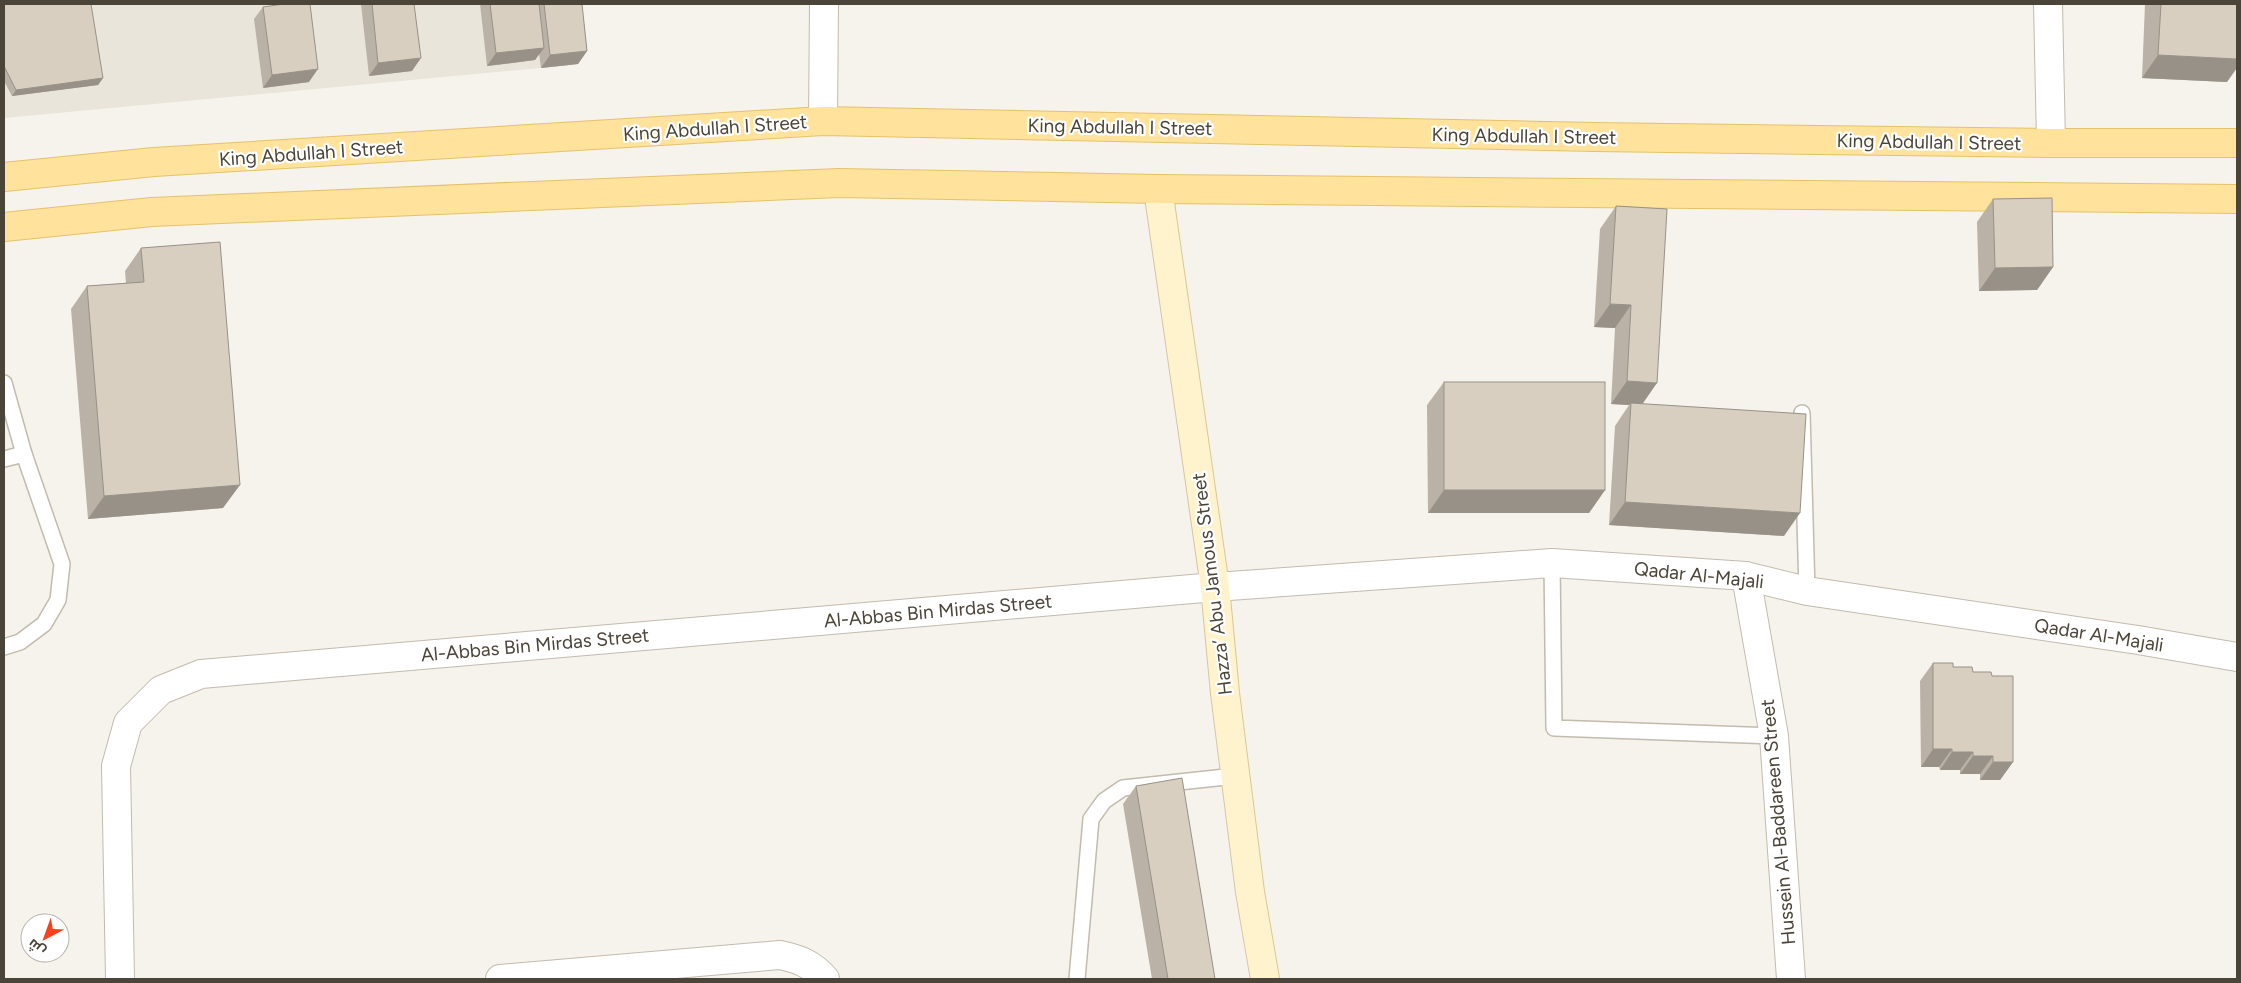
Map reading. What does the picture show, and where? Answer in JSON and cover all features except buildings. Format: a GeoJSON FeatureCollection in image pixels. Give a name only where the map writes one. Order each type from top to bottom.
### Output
{"type":"FeatureCollection","features":[{"type":"Feature","properties":{"kind":"main road","name":"King Abdullah I Street"},"geometry":{"type":"LineString","coordinates":[[4,178],[154,162],[823,121],[1594,137],[2051,143],[2237,143]]}},
{"type":"Feature","properties":{"kind":"main road"},"geometry":{"type":"LineString","coordinates":[[4,227],[152,212],[839,183],[1158,189],[2237,200]]}},
{"type":"Feature","properties":{"kind":"street"},"geometry":{"type":"LineString","coordinates":[[823,121],[824,4]]}},
{"type":"Feature","properties":{"kind":"street"},"geometry":{"type":"LineString","coordinates":[[2048,4],[2051,143]]}},
{"type":"Feature","properties":{"kind":"street","name":"Hazza’ Abu Jamous Street"},"geometry":{"type":"LineString","coordinates":[[1158,189],[1215,587],[1235,776],[1250,892],[1265,979]]}},
{"type":"Feature","properties":{"kind":"street","name":"Qadar Al-Majali"},"geometry":{"type":"LineString","coordinates":[[1215,587],[1552,563],[1746,576],[1806,591],[2138,640],[2237,657]]}},
{"type":"Feature","properties":{"kind":"street","name":"Hussein Al-Baddareen Street"},"geometry":{"type":"LineString","coordinates":[[1746,576],[1774,736],[1791,979]]}},
{"type":"Feature","properties":{"kind":"street","name":"Al-Abbas Bin Mirdas Street"},"geometry":{"type":"LineString","coordinates":[[120,979],[116,766],[128,723],[162,690],[201,674],[1215,587]]}},
{"type":"Feature","properties":{"kind":"street"},"geometry":{"type":"LineString","coordinates":[[500,979],[780,955],[800,960],[818,970],[825,979]]}},
{"type":"Feature","properties":{"kind":"lane"},"geometry":{"type":"LineString","coordinates":[[4,383],[24,454],[62,564],[58,600],[44,624],[20,642],[4,647]]}},
{"type":"Feature","properties":{"kind":"lane"},"geometry":{"type":"LineString","coordinates":[[1802,413],[1806,591]]}},
{"type":"Feature","properties":{"kind":"lane"},"geometry":{"type":"LineString","coordinates":[[4,459],[24,454]]}},
{"type":"Feature","properties":{"kind":"lane"},"geometry":{"type":"LineString","coordinates":[[1552,563],[1554,728],[1774,736]]}},
{"type":"Feature","properties":{"kind":"lane"},"geometry":{"type":"LineString","coordinates":[[1077,979],[1091,819],[1104,802],[1123,788],[1235,776]]}},
{"type":"Feature","properties":{"kind":"shaded area"},"geometry":{"type":"Polygon","coordinates":[[[4,4],[577,4],[572,65],[4,118],[4,4]]]}}]}
